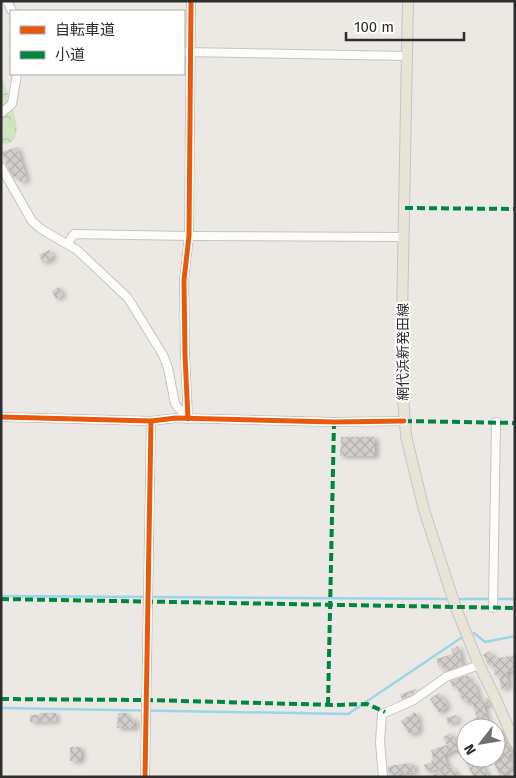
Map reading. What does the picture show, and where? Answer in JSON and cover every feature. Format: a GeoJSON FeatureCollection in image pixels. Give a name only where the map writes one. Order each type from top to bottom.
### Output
{"type":"FeatureCollection","features":[{"type":"Feature","properties":{"kind":"main road","name":"網代浜新発田線"},"geometry":{"type":"LineString","coordinates":[[408,1],[401,371],[404,421],[412,465],[447,585],[479,665],[514,740]]}},
{"type":"Feature","properties":{"kind":"street"},"geometry":{"type":"LineString","coordinates":[[188,419],[184,280],[189,236],[187,52],[191,1]]}},
{"type":"Feature","properties":{"kind":"street"},"geometry":{"type":"LineString","coordinates":[[187,52],[407,56]]}},
{"type":"Feature","properties":{"kind":"street"},"geometry":{"type":"LineString","coordinates":[[1,114],[12,104],[17,75]]}},
{"type":"Feature","properties":{"kind":"street"},"geometry":{"type":"LineString","coordinates":[[1,167],[32,221],[41,230],[68,243],[128,298],[163,355],[168,368],[175,404],[188,419]]}},
{"type":"Feature","properties":{"kind":"street"},"geometry":{"type":"LineString","coordinates":[[68,243],[74,234],[404,237]]}},
{"type":"Feature","properties":{"kind":"street"},"geometry":{"type":"LineString","coordinates":[[1,417],[151,421],[176,418],[334,422],[404,421]]}},
{"type":"Feature","properties":{"kind":"street"},"geometry":{"type":"LineString","coordinates":[[145,777],[151,421]]}},
{"type":"Feature","properties":{"kind":"street"},"geometry":{"type":"LineString","coordinates":[[493,608],[496,422]]}},
{"type":"Feature","properties":{"kind":"street"},"geometry":{"type":"LineString","coordinates":[[383,777],[380,742],[382,714],[414,700],[446,676],[479,665]]}},
{"type":"Feature","properties":{"kind":"green space"},"geometry":{"type":"Polygon","coordinates":[[[1,76],[15,116],[17,133],[12,141],[1,144],[1,76]]]}},
{"type":"Feature","properties":{"kind":"building"},"geometry":{"type":"Polygon","coordinates":[[[17,147],[27,180],[20,182],[18,176],[13,177],[2,152],[17,147]]]}},
{"type":"Feature","properties":{"kind":"building"},"geometry":{"type":"Polygon","coordinates":[[[49,250],[54,257],[43,263],[39,255],[49,250]]]}},
{"type":"Feature","properties":{"kind":"building"},"geometry":{"type":"Polygon","coordinates":[[[59,287],[63,295],[56,299],[52,291],[59,287]]]}},
{"type":"Feature","properties":{"kind":"building"},"geometry":{"type":"Polygon","coordinates":[[[341,437],[375,437],[375,456],[340,456],[341,437]]]}},
{"type":"Feature","properties":{"kind":"building"},"geometry":{"type":"Polygon","coordinates":[[[458,646],[463,665],[444,672],[442,666],[439,667],[436,659],[453,654],[451,649],[458,646]]]}},
{"type":"Feature","properties":{"kind":"building"},"geometry":{"type":"Polygon","coordinates":[[[490,651],[494,659],[515,655],[515,670],[507,674],[509,687],[501,689],[499,675],[495,675],[493,664],[489,666],[483,655],[490,651]]]}},
{"type":"Feature","properties":{"kind":"building"},"geometry":{"type":"Polygon","coordinates":[[[468,675],[471,683],[474,682],[480,701],[488,698],[490,704],[484,706],[487,718],[475,718],[477,717],[471,701],[466,703],[464,699],[462,700],[456,685],[452,687],[450,681],[468,675]]]}},
{"type":"Feature","properties":{"kind":"building"},"geometry":{"type":"Polygon","coordinates":[[[415,689],[417,691],[402,699],[400,695],[415,689]]]}},
{"type":"Feature","properties":{"kind":"building"},"geometry":{"type":"Polygon","coordinates":[[[439,693],[448,706],[439,713],[430,699],[439,693]]]}},
{"type":"Feature","properties":{"kind":"building"},"geometry":{"type":"Polygon","coordinates":[[[415,712],[419,718],[416,720],[420,726],[417,728],[419,732],[409,734],[401,721],[415,712]]]}},
{"type":"Feature","properties":{"kind":"building"},"geometry":{"type":"Polygon","coordinates":[[[40,713],[56,713],[56,721],[30,722],[30,715],[40,715],[40,713]]]}},
{"type":"Feature","properties":{"kind":"building"},"geometry":{"type":"Polygon","coordinates":[[[118,713],[127,713],[126,718],[135,719],[135,728],[117,728],[118,713]]]}},
{"type":"Feature","properties":{"kind":"building"},"geometry":{"type":"Polygon","coordinates":[[[456,715],[457,718],[456,722],[448,724],[446,718],[456,715]]]}},
{"type":"Feature","properties":{"kind":"building"},"geometry":{"type":"Polygon","coordinates":[[[451,733],[456,741],[456,750],[444,755],[448,768],[426,771],[424,765],[432,762],[431,760],[433,759],[431,750],[447,745],[443,737],[451,733]]]}},
{"type":"Feature","properties":{"kind":"building"},"geometry":{"type":"Polygon","coordinates":[[[506,739],[512,753],[508,755],[514,767],[505,773],[507,777],[500,777],[496,768],[506,768],[506,739]]]}},
{"type":"Feature","properties":{"kind":"building"},"geometry":{"type":"Polygon","coordinates":[[[70,747],[81,747],[81,761],[70,761],[70,747]]]}},
{"type":"Feature","properties":{"kind":"building"},"geometry":{"type":"Polygon","coordinates":[[[411,763],[411,765],[414,765],[415,772],[399,774],[398,777],[389,777],[388,766],[411,763]]]}},
{"type":"Feature","properties":{"kind":"building"},"geometry":{"type":"Polygon","coordinates":[[[451,767],[458,777],[429,777],[451,767]]]}},
{"type":"Feature","properties":{"kind":"building"},"geometry":{"type":"Polygon","coordinates":[[[469,768],[484,768],[489,777],[474,777],[469,768]]]}},
{"type":"Feature","properties":{"kind":"waterway"},"geometry":{"type":"LineString","coordinates":[[1,596],[450,599]]}},
{"type":"Feature","properties":{"kind":"waterway"},"geometry":{"type":"LineString","coordinates":[[455,599],[515,599]]}},
{"type":"Feature","properties":{"kind":"waterway"},"geometry":{"type":"LineString","coordinates":[[474,633],[485,642],[515,636]]}},
{"type":"Feature","properties":{"kind":"waterway"},"geometry":{"type":"LineString","coordinates":[[1,708],[348,714],[461,638]]}},
{"type":"Feature","properties":{"kind":"marked path"},"geometry":{"type":"LineString","coordinates":[[405,208],[515,209]]}},
{"type":"Feature","properties":{"kind":"marked path"},"geometry":{"type":"LineString","coordinates":[[404,421],[515,423]]}},
{"type":"Feature","properties":{"kind":"marked path"},"geometry":{"type":"LineString","coordinates":[[328,705],[334,422]]}},
{"type":"Feature","properties":{"kind":"marked path"},"geometry":{"type":"LineString","coordinates":[[1,599],[515,608]]}},
{"type":"Feature","properties":{"kind":"marked path"},"geometry":{"type":"LineString","coordinates":[[1,699],[367,704],[385,712]]}},
{"type":"Feature","properties":{"kind":"cycle path"},"geometry":{"type":"LineString","coordinates":[[188,419],[184,280],[189,236],[191,1]]}},
{"type":"Feature","properties":{"kind":"cycle path"},"geometry":{"type":"LineString","coordinates":[[1,417],[151,421],[176,418],[334,422],[404,421]]}},
{"type":"Feature","properties":{"kind":"cycle path"},"geometry":{"type":"LineString","coordinates":[[145,777],[151,421]]}}]}
